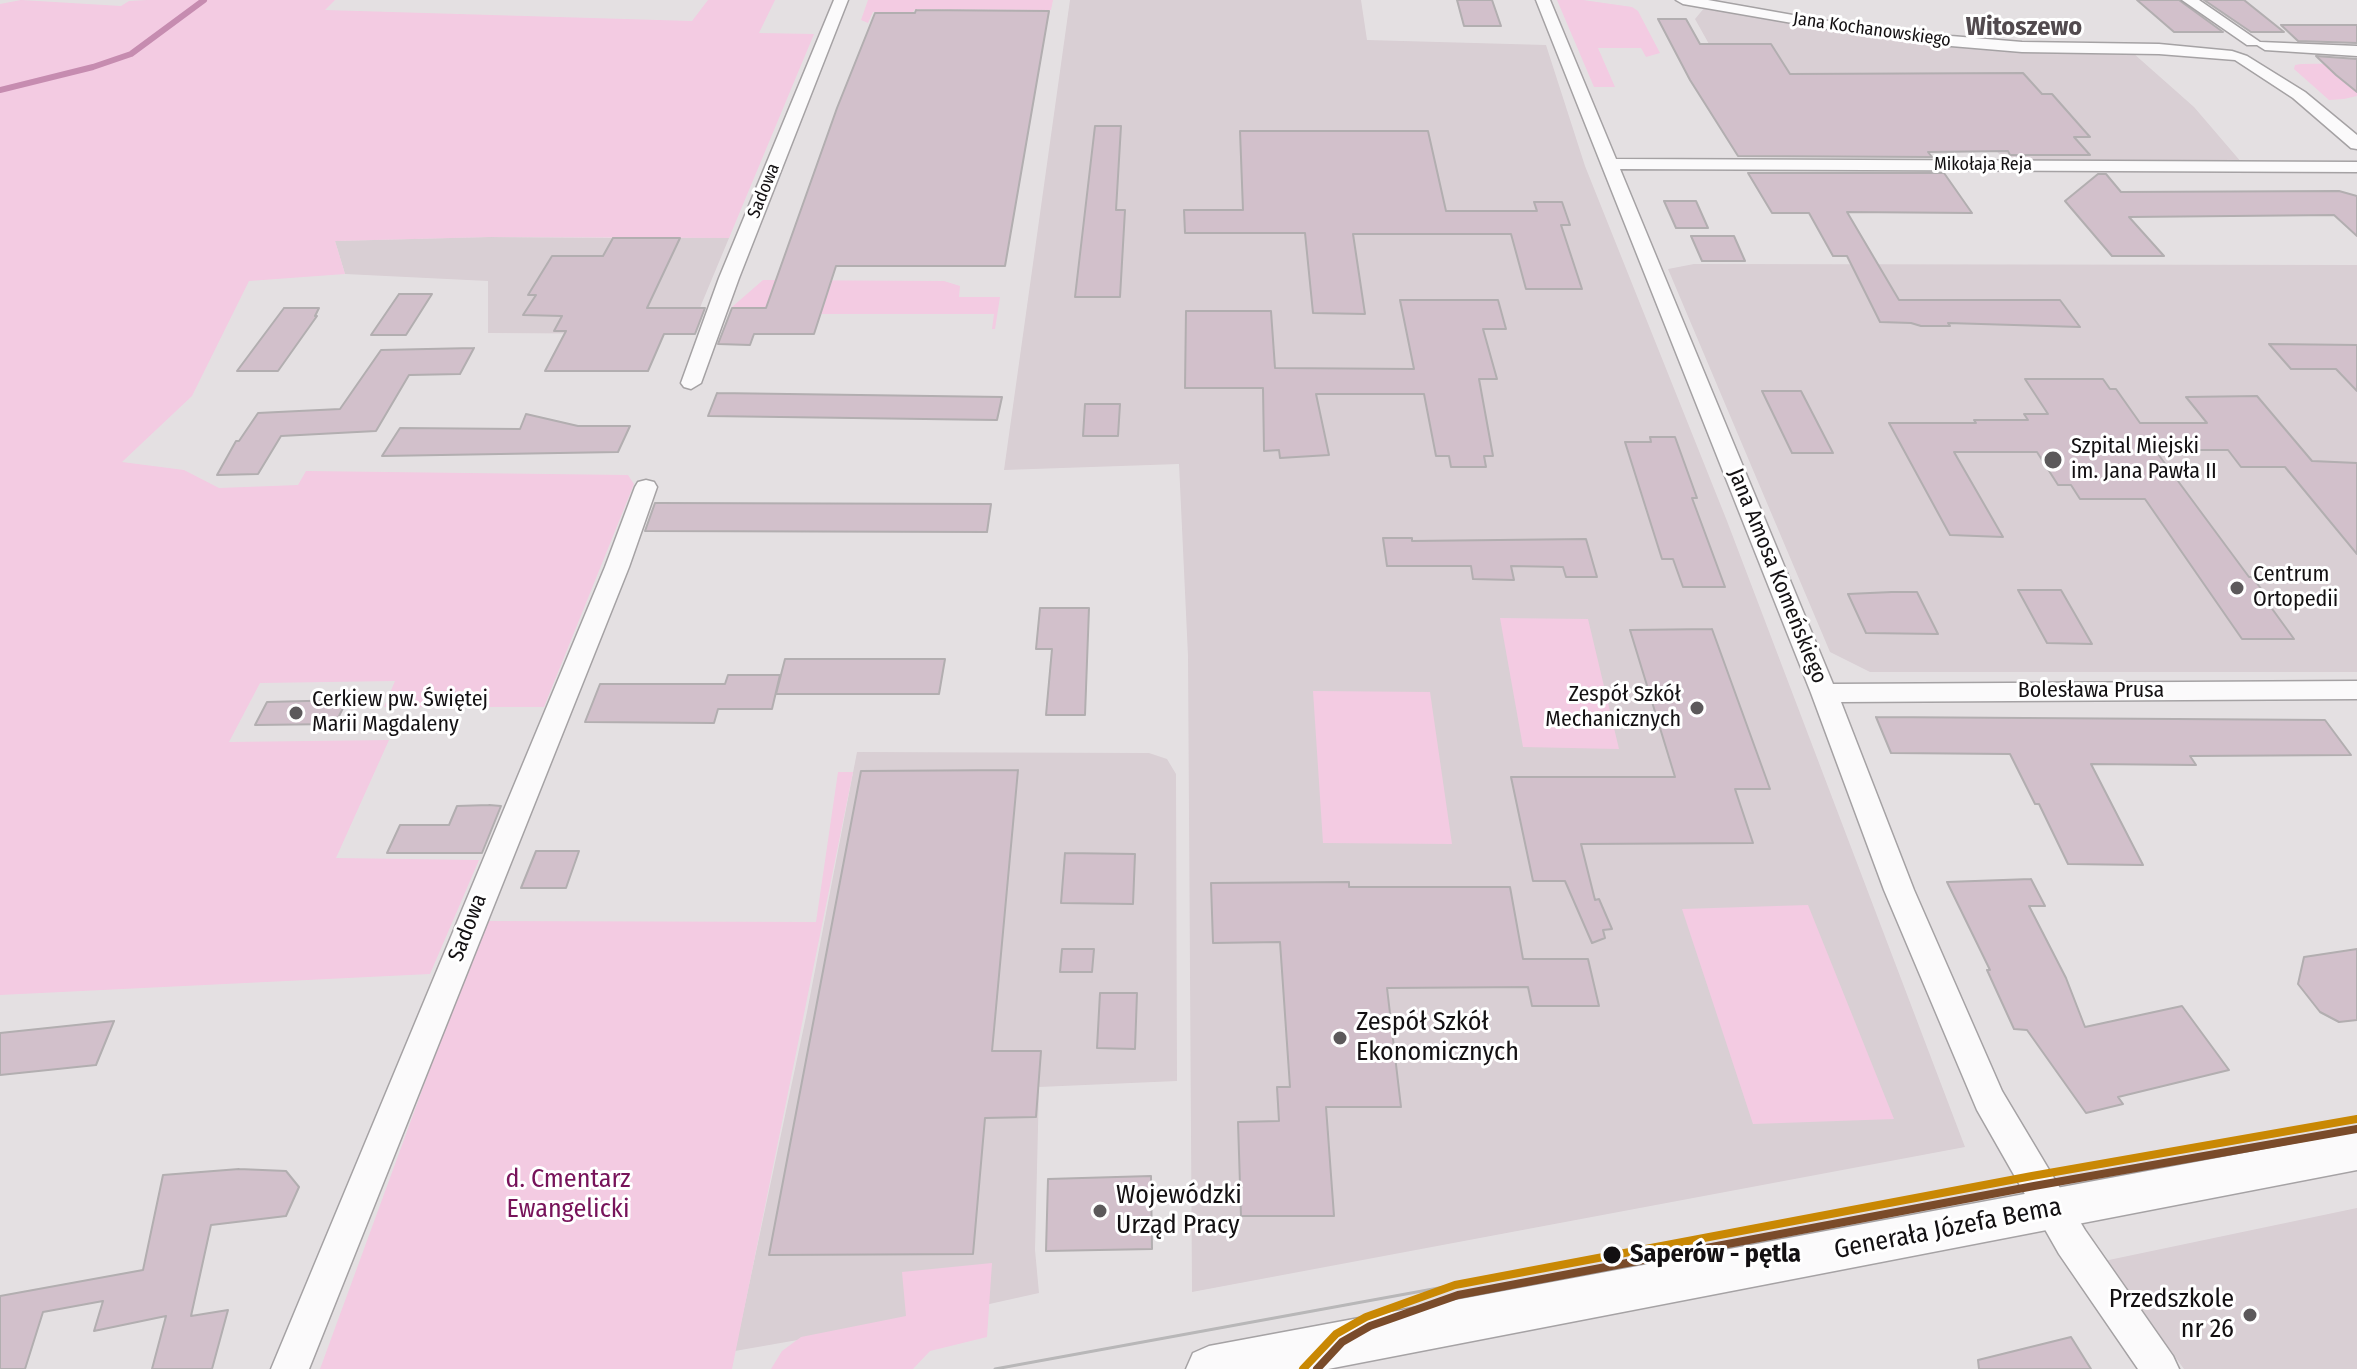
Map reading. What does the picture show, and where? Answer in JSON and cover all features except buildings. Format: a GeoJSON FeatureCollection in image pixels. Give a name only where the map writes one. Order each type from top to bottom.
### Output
{"type":"FeatureCollection","features":[{"type":"Feature","properties":{"kind":"street","name":"Sadowa"},"geometry":{"type":"LineString","coordinates":[[691,383],[729,278],[841,0]]}},
{"type":"Feature","properties":{"kind":"street","name":"Jana Amosa Komeńskiego"},"geometry":{"type":"LineString","coordinates":[[1543,0],[1824,693],[1899,890],[1989,1100],[2052,1210],[2160,1369]]}},
{"type":"Feature","properties":{"kind":"street","name":"Jana Kochanowskiego"},"geometry":{"type":"LineString","coordinates":[[1683,0],[1861,30],[1951,41],[2022,47],[2230,51]]}},
{"type":"Feature","properties":{"kind":"street"},"geometry":{"type":"LineString","coordinates":[[2194,4],[2230,51],[2299,95],[2357,144]]}},
{"type":"Feature","properties":{"kind":"street"},"geometry":{"type":"LineString","coordinates":[[2194,4],[2267,51],[2299,95]]}},
{"type":"Feature","properties":{"kind":"street"},"geometry":{"type":"LineString","coordinates":[[2230,51],[2354,51]]}},
{"type":"Feature","properties":{"kind":"street"},"geometry":{"type":"LineString","coordinates":[[2230,51],[2267,51]]}},
{"type":"Feature","properties":{"kind":"street","name":"Mikołaja Reja"},"geometry":{"type":"LineString","coordinates":[[1610,164],[2357,167]]}},
{"type":"Feature","properties":{"kind":"street","name":"Sadowa"},"geometry":{"type":"LineString","coordinates":[[290,1369],[383,1134],[411,1076],[510,824],[617,567],[646,487]]}},
{"type":"Feature","properties":{"kind":"street","name":"Bolesława Prusa"},"geometry":{"type":"LineString","coordinates":[[1824,693],[2357,690]]}},
{"type":"Feature","properties":{"kind":"street","name":"Generała Józefa Bema"},"geometry":{"type":"LineString","coordinates":[[1209,1369],[1314,1359],[2357,1151]]}},
{"type":"Feature","properties":{"kind":"shaded area"},"geometry":{"type":"Polygon","coordinates":[[[1070,0],[1361,0],[1367,40],[1546,45],[1585,166],[1727,521],[1965,1147],[1192,1292],[1188,656],[1179,464],[1004,470],[1070,0]]]}},
{"type":"Feature","properties":{"kind":"shaded area"},"geometry":{"type":"Polygon","coordinates":[[[1705,7],[1916,42],[2007,50],[2133,53],[2194,107],[2242,163],[2006,162],[1965,114],[1748,114],[1695,19],[1705,7]]]}},
{"type":"Feature","properties":{"kind":"shaded area"},"geometry":{"type":"Polygon","coordinates":[[[489,237],[729,238],[689,334],[488,333],[488,281],[345,274],[335,241],[489,237]]]}},
{"type":"Feature","properties":{"kind":"shaded area","name":"Szpital Miejski im. Jana Pawła II"},"geometry":{"type":"Polygon","coordinates":[[[1694,264],[2357,265],[2357,672],[1870,672],[1830,652],[1668,269],[1694,264]]]}},
{"type":"Feature","properties":{"kind":"shaded area"},"geometry":{"type":"Polygon","coordinates":[[[857,752],[1149,753],[1167,759],[1176,774],[1177,1081],[1039,1087],[1035,1250],[1039,1293],[940,1315],[735,1351],[807,1012],[857,752]]]}},
{"type":"Feature","properties":{"kind":"shaded area","name":"Przedszkole nr 26"},"geometry":{"type":"Polygon","coordinates":[[[2357,1208],[2357,1369],[2184,1369],[2104,1261],[2357,1208]]]}},
{"type":"Feature","properties":{"kind":"green space"},"geometry":{"type":"Polygon","coordinates":[[[21,0],[121,6],[129,1],[147,0],[335,0],[325,10],[692,21],[708,0],[775,0],[759,33],[814,34],[729,238],[489,237],[335,241],[345,274],[249,281],[192,396],[122,462],[184,470],[219,488],[298,485],[306,471],[628,475],[634,484],[544,707],[384,707],[395,681],[260,683],[229,742],[389,740],[336,858],[479,860],[430,974],[0,995],[0,4],[21,0]]]}},
{"type":"Feature","properties":{"kind":"green space"},"geometry":{"type":"Polygon","coordinates":[[[868,0],[1053,0],[1051,10],[915,9],[913,12],[873,12],[868,23],[861,20],[868,0]]]}},
{"type":"Feature","properties":{"kind":"green space"},"geometry":{"type":"Polygon","coordinates":[[[1557,0],[1583,0],[1632,7],[1638,11],[1660,53],[1646,57],[1641,48],[1598,48],[1615,87],[1594,87],[1557,0]]]}},
{"type":"Feature","properties":{"kind":"green space"},"geometry":{"type":"Polygon","coordinates":[[[2357,63],[2357,96],[2344,99],[2329,100],[2294,69],[2295,65],[2301,64],[2357,63]]]}},
{"type":"Feature","properties":{"kind":"green space"},"geometry":{"type":"Polygon","coordinates":[[[763,280],[944,281],[960,286],[959,297],[1000,297],[995,329],[992,329],[994,314],[764,314],[766,307],[732,307],[763,280]]]}},
{"type":"Feature","properties":{"kind":"green space"},"geometry":{"type":"Polygon","coordinates":[[[1500,618],[1588,619],[1619,749],[1523,747],[1500,618]]]}},
{"type":"Feature","properties":{"kind":"green space"},"geometry":{"type":"Polygon","coordinates":[[[1313,691],[1430,692],[1452,844],[1323,843],[1313,691]]]}},
{"type":"Feature","properties":{"kind":"green space","name":"d. Cmentarz Ewangelicki"},"geometry":{"type":"Polygon","coordinates":[[[838,772],[853,772],[732,1369],[320,1369],[484,921],[816,922],[838,772]]]}},
{"type":"Feature","properties":{"kind":"green space"},"geometry":{"type":"Polygon","coordinates":[[[1808,905],[1894,1119],[1753,1124],[1682,909],[1808,905]]]}},
{"type":"Feature","properties":{"kind":"green space"},"geometry":{"type":"Polygon","coordinates":[[[992,1263],[987,1337],[930,1351],[913,1369],[771,1369],[782,1351],[801,1337],[906,1316],[902,1272],[992,1263]]]}},
{"type":"Feature","properties":{"kind":"waterway"},"geometry":{"type":"LineString","coordinates":[[0,90],[93,67],[131,54],[204,0]]}},
{"type":"Feature","properties":{"kind":"tram line"},"geometry":{"type":"LineString","coordinates":[[995,1369],[1455,1285]]}},
{"type":"Feature","properties":{"kind":"transit line"},"geometry":{"type":"LineString","coordinates":[[1303,1369],[1336,1334],[1366,1317],[1455,1285],[2032,1176],[2357,1119]]}},
{"type":"Feature","properties":{"kind":"transit line"},"geometry":{"type":"LineString","coordinates":[[1317,1369],[1342,1342],[1370,1326],[1458,1295],[2034,1186],[2357,1129]]}},
{"type":"Feature","properties":{"kind":"place","name":"Szpital Miejski im. Jana Pawła II"},"geometry":{"type":"Point","coordinates":[2053,460]}},
{"type":"Feature","properties":{"kind":"place","name":"Centrum Ortopedii"},"geometry":{"type":"Point","coordinates":[2237,588]}},
{"type":"Feature","properties":{"kind":"place","name":"Zespół Szkół Mechanicznych"},"geometry":{"type":"Point","coordinates":[1697,708]}},
{"type":"Feature","properties":{"kind":"place","name":"Cerkiew pw. Świętej Marii Magdaleny"},"geometry":{"type":"Point","coordinates":[296,713]}},
{"type":"Feature","properties":{"kind":"place","name":"Zespół Szkół Ekonomicznych"},"geometry":{"type":"Point","coordinates":[1340,1038]}},
{"type":"Feature","properties":{"kind":"place","name":"Wojewódzki Urząd Pracy"},"geometry":{"type":"Point","coordinates":[1100,1211]}},
{"type":"Feature","properties":{"kind":"place","name":"Saperów - pętla"},"geometry":{"type":"Point","coordinates":[1612,1255]}},
{"type":"Feature","properties":{"kind":"place","name":"Przedszkole nr 26"},"geometry":{"type":"Point","coordinates":[2250,1315]}},
{"type":"Feature","properties":{"kind":"district","name":"Witoszewo"},"geometry":{"type":"Point","coordinates":[2024,28]}}]}
